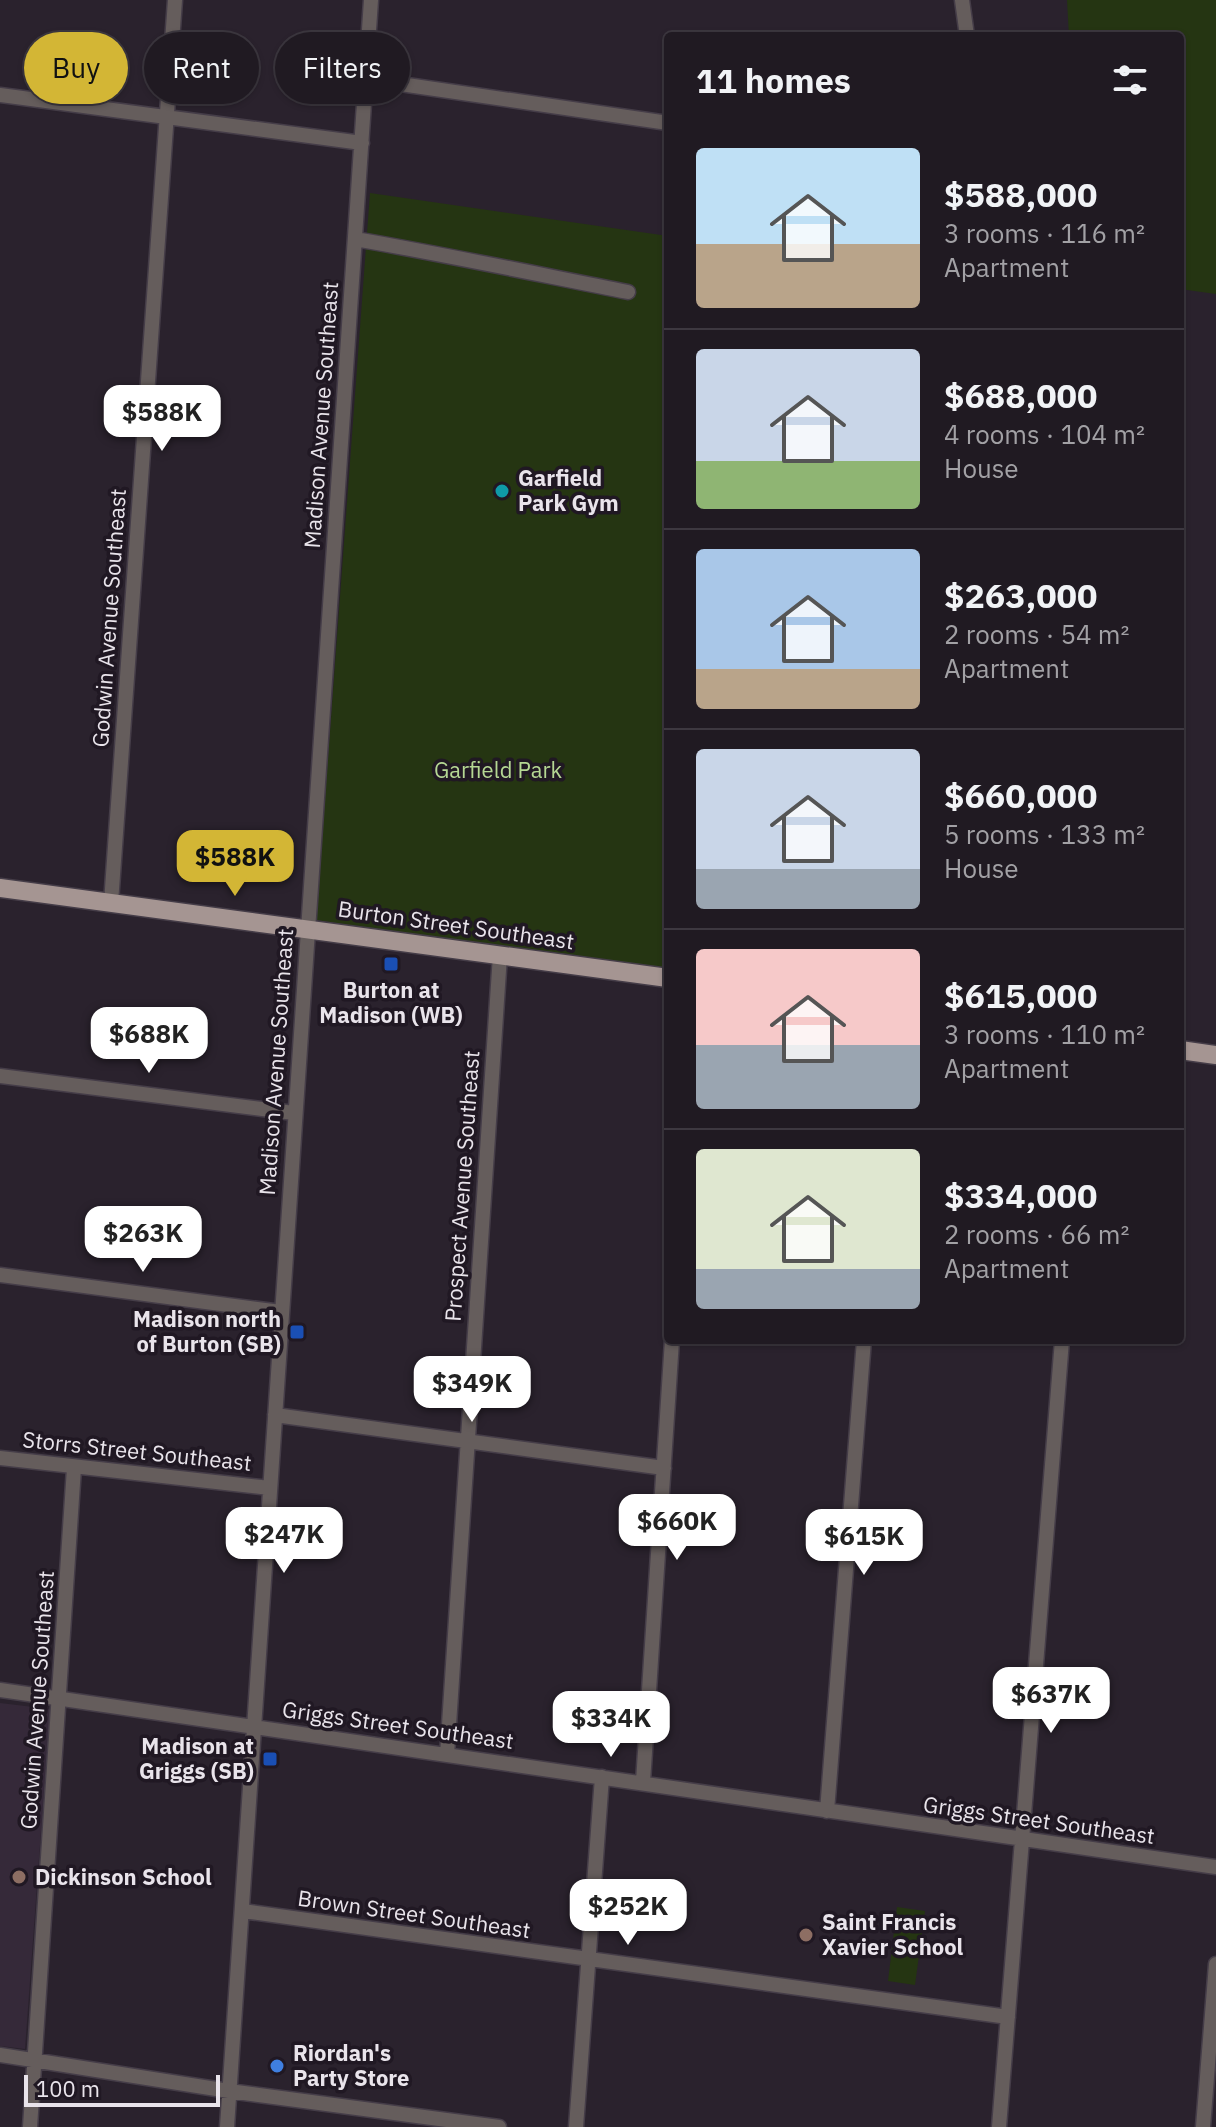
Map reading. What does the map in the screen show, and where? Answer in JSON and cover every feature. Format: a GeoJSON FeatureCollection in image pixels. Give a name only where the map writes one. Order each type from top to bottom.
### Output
{"type":"FeatureCollection","features":[{"type":"Feature","properties":{"kind":"main road","name":"Burton Street Southeast"},"geometry":{"type":"LineString","coordinates":[[0,888],[664,977]]}},
{"type":"Feature","properties":{"kind":"main road"},"geometry":{"type":"LineString","coordinates":[[1184,1051],[1216,1055]]}},
{"type":"Feature","properties":{"kind":"street","name":"Godwin Avenue Southeast"},"geometry":{"type":"LineString","coordinates":[[111,903],[175,0]]}},
{"type":"Feature","properties":{"kind":"street","name":"Madison Avenue Southeast"},"geometry":{"type":"LineString","coordinates":[[369,32],[371,0]]}},
{"type":"Feature","properties":{"kind":"street"},"geometry":{"type":"LineString","coordinates":[[962,0],[966,32]]}},
{"type":"Feature","properties":{"kind":"street"},"geometry":{"type":"LineString","coordinates":[[410,85],[664,122]]}},
{"type":"Feature","properties":{"kind":"street"},"geometry":{"type":"LineString","coordinates":[[0,95],[362,143]]}},
{"type":"Feature","properties":{"kind":"street","name":"Madison Avenue Southeast"},"geometry":{"type":"LineString","coordinates":[[227,2127],[364,104]]}},
{"type":"Feature","properties":{"kind":"street"},"geometry":{"type":"LineString","coordinates":[[355,239],[460,256],[504,268],[628,292]]}},
{"type":"Feature","properties":{"kind":"street","name":"Prospect Avenue Southeast"},"geometry":{"type":"LineString","coordinates":[[447,1755],[500,955]]}},
{"type":"Feature","properties":{"kind":"street"},"geometry":{"type":"LineString","coordinates":[[0,1076],[294,1113]]}},
{"type":"Feature","properties":{"kind":"street"},"geometry":{"type":"LineString","coordinates":[[0,1275],[281,1312]]}},
{"type":"Feature","properties":{"kind":"street"},"geometry":{"type":"LineString","coordinates":[[643,1782],[672,1344]]}},
{"type":"Feature","properties":{"kind":"street"},"geometry":{"type":"LineString","coordinates":[[827,1811],[864,1344]]}},
{"type":"Feature","properties":{"kind":"street"},"geometry":{"type":"LineString","coordinates":[[999,2127],[1062,1344]]}},
{"type":"Feature","properties":{"kind":"street"},"geometry":{"type":"LineString","coordinates":[[275,1415],[664,1468]]}},
{"type":"Feature","properties":{"kind":"street","name":"Storrs Street Southeast"},"geometry":{"type":"LineString","coordinates":[[0,1458],[270,1488]]}},
{"type":"Feature","properties":{"kind":"street","name":"Godwin Avenue Southeast"},"geometry":{"type":"LineString","coordinates":[[30,2127],[74,1468]]}},
{"type":"Feature","properties":{"kind":"street","name":"Griggs Street Southeast"},"geometry":{"type":"LineString","coordinates":[[0,1690],[1216,1867]]}},
{"type":"Feature","properties":{"kind":"street"},"geometry":{"type":"LineString","coordinates":[[576,2127],[591,1961],[602,1777]]}},
{"type":"Feature","properties":{"kind":"street","name":"Brown Street Southeast"},"geometry":{"type":"LineString","coordinates":[[243,1911],[1008,2017]]}},
{"type":"Feature","properties":{"kind":"street"},"geometry":{"type":"LineString","coordinates":[[1203,2127],[1216,1964]]}},
{"type":"Feature","properties":{"kind":"street"},"geometry":{"type":"LineString","coordinates":[[0,2055],[229,2091],[499,2127]]}},
{"type":"Feature","properties":{"kind":"shaded area","name":"Dickinson School"},"geometry":{"type":"Polygon","coordinates":[[[0,1703],[50,1709],[25,2049],[0,2046],[0,1703]]]}},
{"type":"Feature","properties":{"kind":"green space"},"geometry":{"type":"Polygon","coordinates":[[[1067,0],[1216,0],[1216,294],[1184,290],[1184,32],[1069,32],[1067,0]]]}},
{"type":"Feature","properties":{"kind":"green space","name":"Garfield Park"},"geometry":{"type":"Polygon","coordinates":[[[370,193],[664,235],[664,970],[316,920],[370,193]]]}},
{"type":"Feature","properties":{"kind":"green space"},"geometry":{"type":"Polygon","coordinates":[[[897,1907],[925,1911],[915,1985],[888,1981],[897,1907]]]}},
{"type":"Feature","properties":{"kind":"place","name":"Garfield Park Gym"},"geometry":{"type":"Point","coordinates":[502,491]}},
{"type":"Feature","properties":{"kind":"place","name":"Burton at Madison (WB)"},"geometry":{"type":"Point","coordinates":[391,964]}},
{"type":"Feature","properties":{"kind":"place","name":"Madison north of Burton (SB)"},"geometry":{"type":"Point","coordinates":[297,1332]}},
{"type":"Feature","properties":{"kind":"place","name":"Madison at Griggs (SB)"},"geometry":{"type":"Point","coordinates":[270,1759]}},
{"type":"Feature","properties":{"kind":"place","name":"Dickinson School"},"geometry":{"type":"Point","coordinates":[19,1877]}},
{"type":"Feature","properties":{"kind":"place","name":"Saint Francis Xavier School"},"geometry":{"type":"Point","coordinates":[806,1935]}},
{"type":"Feature","properties":{"kind":"place","name":"Riordan's Party Store"},"geometry":{"type":"Point","coordinates":[277,2066]}}]}
